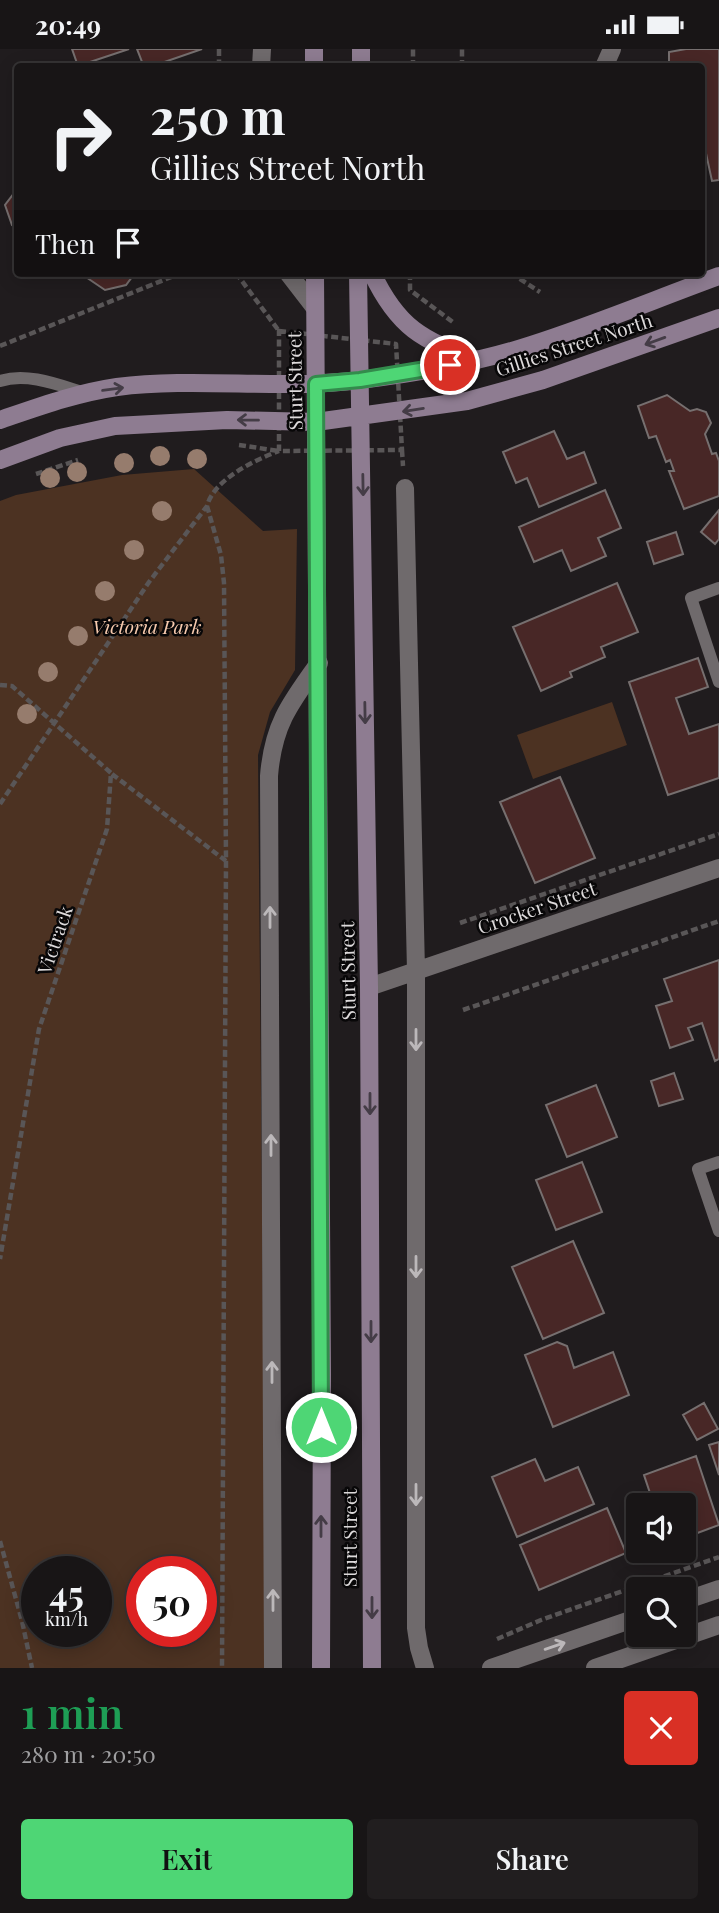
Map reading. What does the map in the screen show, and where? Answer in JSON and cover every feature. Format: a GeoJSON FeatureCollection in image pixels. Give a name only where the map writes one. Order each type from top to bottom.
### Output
{"type":"FeatureCollection","features":[{"type":"Feature","properties":{"kind":"main road","name":"Gillies Street North"},"geometry":{"type":"LineString","coordinates":[[0,421],[85,393],[147,385],[316,384],[360,380],[477,360],[530,345],[719,276]]}},
{"type":"Feature","properties":{"kind":"main road","name":"Sturt Street"},"geometry":{"type":"LineString","coordinates":[[315,277],[319,663],[321,1668]]}},
{"type":"Feature","properties":{"kind":"main road","name":"Sturt Street"},"geometry":{"type":"LineString","coordinates":[[358,277],[369,987],[372,1668]]}},
{"type":"Feature","properties":{"kind":"main road"},"geometry":{"type":"LineString","coordinates":[[374,277],[384,296],[418,335],[438,346],[477,360]]}},
{"type":"Feature","properties":{"kind":"main road","name":"Gillies Street North"},"geometry":{"type":"LineString","coordinates":[[0,460],[60,438],[115,426],[227,420],[316,422],[480,398],[543,380],[719,318]]}},
{"type":"Feature","properties":{"kind":"street","name":"Sturt Street"},"geometry":{"type":"LineString","coordinates":[[291,277],[315,308]]}},
{"type":"Feature","properties":{"kind":"street"},"geometry":{"type":"LineString","coordinates":[[405,488],[416,971],[416,1628],[425,1668]]}},
{"type":"Feature","properties":{"kind":"street"},"geometry":{"type":"LineString","coordinates":[[273,1668],[269,776],[277,730],[297,693],[319,663]]}},
{"type":"Feature","properties":{"kind":"street","name":"Crocker Street"},"geometry":{"type":"LineString","coordinates":[[369,987],[719,869]]}},
{"type":"Feature","properties":{"kind":"street"},"geometry":{"type":"LineString","coordinates":[[696,1597],[719,1589]]}},
{"type":"Feature","properties":{"kind":"street"},"geometry":{"type":"LineString","coordinates":[[491,1668],[626,1621]]}},
{"type":"Feature","properties":{"kind":"street"},"geometry":{"type":"LineString","coordinates":[[595,1668],[719,1625]]}},
{"type":"Feature","properties":{"kind":"lane"},"geometry":{"type":"LineString","coordinates":[[0,366],[3,380],[39,380],[85,393]]}},
{"type":"Feature","properties":{"kind":"lane"},"geometry":{"type":"LineString","coordinates":[[719,588],[691,598],[719,682]]}},
{"type":"Feature","properties":{"kind":"lane"},"geometry":{"type":"LineString","coordinates":[[719,1162],[698,1169],[719,1231]]}},
{"type":"Feature","properties":{"kind":"path"},"geometry":{"type":"LineString","coordinates":[[0,346],[171,277]]}},
{"type":"Feature","properties":{"kind":"path"},"geometry":{"type":"LineString","coordinates":[[239,277],[279,331]]}},
{"type":"Feature","properties":{"kind":"path"},"geometry":{"type":"LineString","coordinates":[[410,277],[410,290],[454,323]]}},
{"type":"Feature","properties":{"kind":"path"},"geometry":{"type":"LineString","coordinates":[[518,277],[540,292]]}},
{"type":"Feature","properties":{"kind":"path"},"geometry":{"type":"LineString","coordinates":[[378,342],[396,344],[396,353]]}},
{"type":"Feature","properties":{"kind":"path"},"geometry":{"type":"LineString","coordinates":[[0,804],[149,582],[207,506],[212,492],[218,485],[260,458],[279,451],[229,445]]}},
{"type":"Feature","properties":{"kind":"path"},"geometry":{"type":"LineString","coordinates":[[34,475],[81,459]]}},
{"type":"Feature","properties":{"kind":"path"},"geometry":{"type":"LineString","coordinates":[[207,506],[221,555],[224,583],[226,862],[222,1668]]}},
{"type":"Feature","properties":{"kind":"path"},"geometry":{"type":"LineString","coordinates":[[0,685],[12,686],[111,773],[226,862]]}},
{"type":"Feature","properties":{"kind":"path","name":"Victrack"},"geometry":{"type":"LineString","coordinates":[[0,1259],[39,1029],[107,829],[111,773]]}},
{"type":"Feature","properties":{"kind":"path"},"geometry":{"type":"LineString","coordinates":[[460,923],[719,834]]}},
{"type":"Feature","properties":{"kind":"path"},"geometry":{"type":"LineString","coordinates":[[463,1010],[719,921]]}},
{"type":"Feature","properties":{"kind":"path"},"geometry":{"type":"LineString","coordinates":[[0,1541],[32,1668]]}},
{"type":"Feature","properties":{"kind":"path"},"geometry":{"type":"LineString","coordinates":[[494,1640],[719,1557]]}},
{"type":"Feature","properties":{"kind":"green space","name":"Victoria Park"},"geometry":{"type":"Polygon","coordinates":[[[194,469],[263,531],[297,529],[295,670],[270,712],[258,755],[266,1668],[0,1668],[0,501],[16,495],[122,475],[194,469]]]}},
{"type":"Feature","properties":{"kind":"green space"},"geometry":{"type":"Polygon","coordinates":[[[612,702],[627,745],[533,779],[517,735],[612,702]]]}},
{"type":"Feature","properties":{"kind":"building"},"geometry":{"type":"Polygon","coordinates":[[[72,49],[129,49],[87,63],[77,63],[72,49]]]}},
{"type":"Feature","properties":{"kind":"building"},"geometry":{"type":"Polygon","coordinates":[[[137,49],[202,49],[162,63],[142,63],[137,49]]]}},
{"type":"Feature","properties":{"kind":"building"},"geometry":{"type":"Polygon","coordinates":[[[719,49],[719,180],[712,181],[705,149],[705,63],[669,63],[669,52],[719,49]]]}},
{"type":"Feature","properties":{"kind":"building"},"geometry":{"type":"Polygon","coordinates":[[[14,193],[14,226],[12,225],[5,205],[14,193]]]}},
{"type":"Feature","properties":{"kind":"building"},"geometry":{"type":"Polygon","coordinates":[[[86,277],[132,277],[126,285],[105,290],[86,277]]]}},
{"type":"Feature","properties":{"kind":"building"},"geometry":{"type":"Polygon","coordinates":[[[667,395],[690,411],[697,409],[706,412],[711,423],[705,434],[712,454],[716,453],[719,461],[719,496],[684,509],[669,471],[674,471],[670,460],[666,462],[656,436],[649,438],[638,406],[667,395]]]}},
{"type":"Feature","properties":{"kind":"building"},"geometry":{"type":"Polygon","coordinates":[[[554,431],[567,459],[584,452],[596,483],[539,507],[527,478],[516,483],[503,452],[554,431]]]}},
{"type":"Feature","properties":{"kind":"building"},"geometry":{"type":"Polygon","coordinates":[[[605,490],[621,528],[598,538],[606,556],[571,571],[562,550],[534,562],[519,527],[605,490]]]}},
{"type":"Feature","properties":{"kind":"building"},"geometry":{"type":"Polygon","coordinates":[[[719,510],[719,539],[715,544],[701,532],[719,510]]]}},
{"type":"Feature","properties":{"kind":"building"},"geometry":{"type":"Polygon","coordinates":[[[676,532],[683,554],[654,564],[647,542],[676,532]]]}},
{"type":"Feature","properties":{"kind":"building"},"geometry":{"type":"Polygon","coordinates":[[[617,583],[638,632],[601,647],[605,657],[570,672],[572,677],[541,691],[513,627],[617,583]]]}},
{"type":"Feature","properties":{"kind":"building"},"geometry":{"type":"Polygon","coordinates":[[[698,658],[708,687],[676,698],[689,734],[719,724],[719,778],[668,795],[629,682],[698,658]]]}},
{"type":"Feature","properties":{"kind":"building"},"geometry":{"type":"Polygon","coordinates":[[[560,777],[595,858],[535,883],[500,802],[560,777]]]}},
{"type":"Feature","properties":{"kind":"building"},"geometry":{"type":"Polygon","coordinates":[[[719,960],[719,1059],[715,1061],[702,1023],[688,1028],[693,1040],[670,1048],[656,1006],[672,1001],[664,979],[719,960]]]}},
{"type":"Feature","properties":{"kind":"building"},"geometry":{"type":"Polygon","coordinates":[[[674,1073],[683,1099],[659,1106],[651,1081],[674,1073]]]}},
{"type":"Feature","properties":{"kind":"building"},"geometry":{"type":"Polygon","coordinates":[[[596,1085],[617,1137],[567,1157],[546,1105],[596,1085]]]}},
{"type":"Feature","properties":{"kind":"building"},"geometry":{"type":"Polygon","coordinates":[[[582,1162],[602,1212],[556,1230],[536,1180],[582,1162]]]}},
{"type":"Feature","properties":{"kind":"building"},"geometry":{"type":"Polygon","coordinates":[[[573,1241],[604,1313],[543,1339],[512,1267],[573,1241]]]}},
{"type":"Feature","properties":{"kind":"building"},"geometry":{"type":"Polygon","coordinates":[[[557,1342],[567,1346],[574,1368],[613,1352],[629,1395],[553,1427],[525,1355],[557,1342]]]}},
{"type":"Feature","properties":{"kind":"building"},"geometry":{"type":"Polygon","coordinates":[[[704,1403],[718,1429],[697,1440],[683,1415],[704,1403]]]}},
{"type":"Feature","properties":{"kind":"building"},"geometry":{"type":"Polygon","coordinates":[[[719,1442],[719,1475],[709,1445],[719,1442]]]}},
{"type":"Feature","properties":{"kind":"building"},"geometry":{"type":"Polygon","coordinates":[[[696,1456],[719,1525],[696,1534],[696,1493],[650,1493],[644,1475],[696,1456]]]}},
{"type":"Feature","properties":{"kind":"building"},"geometry":{"type":"Polygon","coordinates":[[[535,1459],[545,1481],[578,1467],[594,1504],[517,1537],[492,1477],[535,1459]]]}},
{"type":"Feature","properties":{"kind":"building"},"geometry":{"type":"Polygon","coordinates":[[[607,1508],[626,1553],[539,1590],[520,1545],[607,1508]]]}},
{"type":"Feature","properties":{"kind":"route"},"geometry":{"type":"LineString","coordinates":[[321,1427],[316,384],[360,380],[450,365]]}}]}
